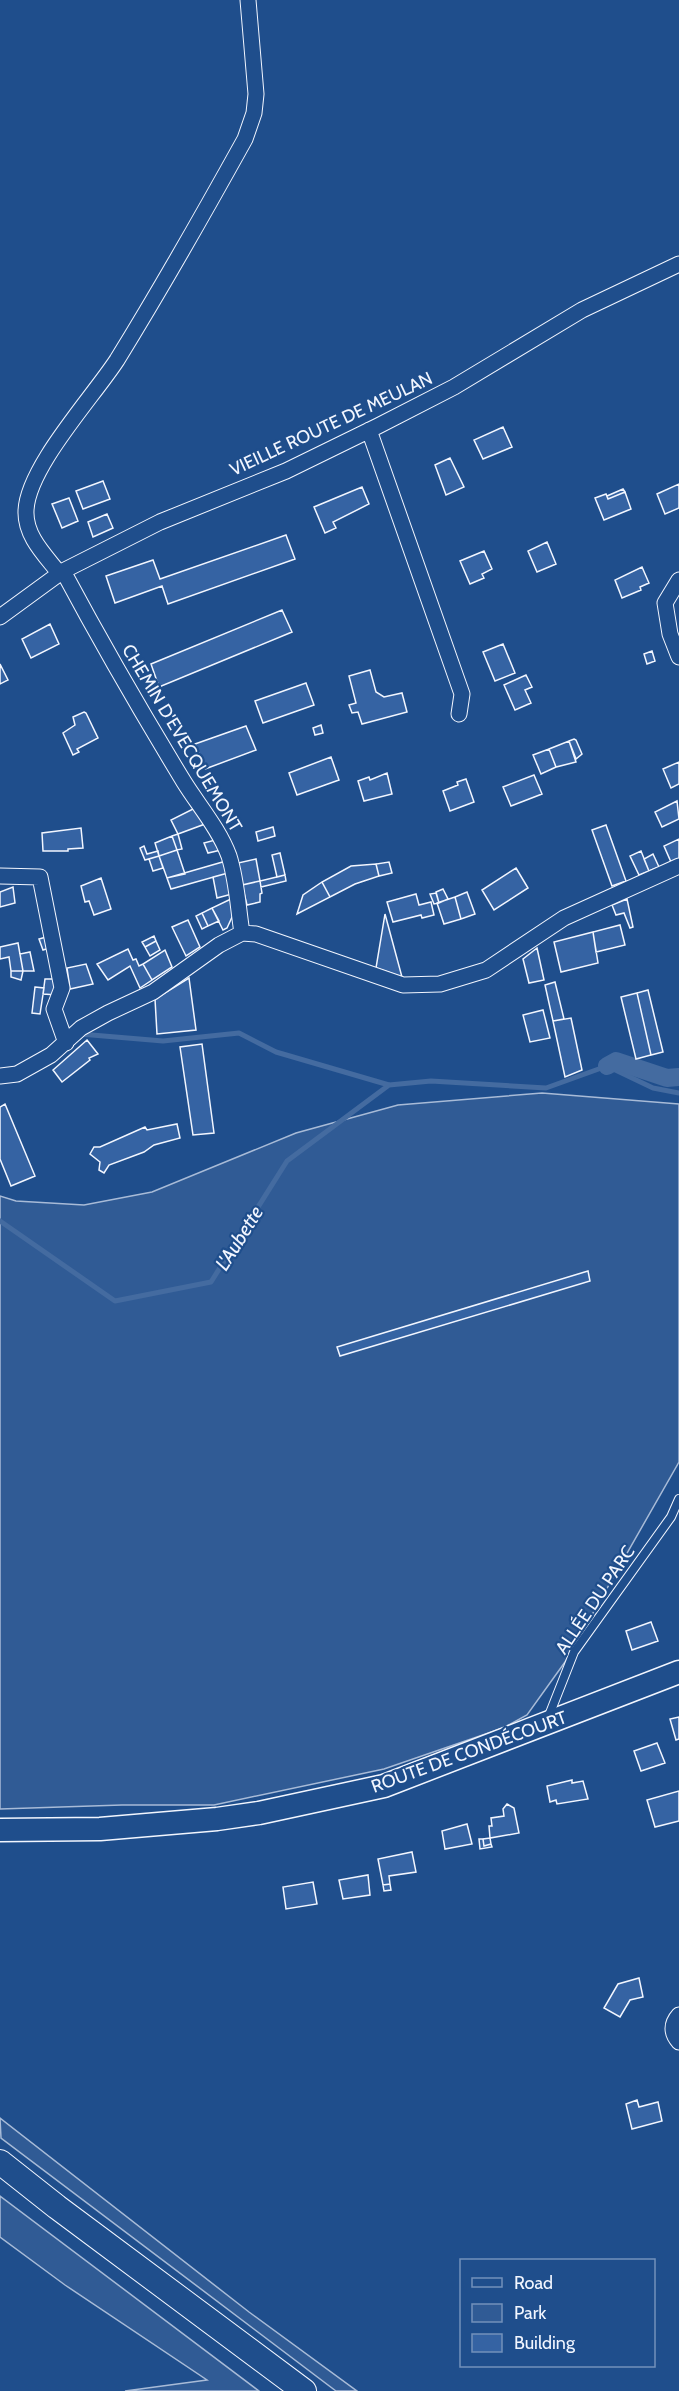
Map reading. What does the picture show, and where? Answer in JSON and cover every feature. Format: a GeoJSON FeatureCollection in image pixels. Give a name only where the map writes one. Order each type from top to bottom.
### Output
{"type":"FeatureCollection","features":[{"type":"Feature","properties":{"kind":"main road"},"geometry":{"type":"LineString","coordinates":[[0,2162],[304,2391]]}},
{"type":"Feature","properties":{"kind":"main road"},"geometry":{"type":"LineString","coordinates":[[0,2167],[57,2207]]}},
{"type":"Feature","properties":{"kind":"street","name":"CHEMIN D'EVECQUEMONT"},"geometry":{"type":"LineString","coordinates":[[242,933],[229,856],[220,836],[184,783],[61,572],[28,531],[26,510],[31,488],[50,455],[115,362],[149,307],[245,139],[254,113],[256,94],[248,0]]}},
{"type":"Feature","properties":{"kind":"street","name":"VIEILLE ROUTE DE MEULAN"},"geometry":{"type":"LineString","coordinates":[[0,616],[61,572],[160,522],[286,471],[369,430],[454,387],[582,310],[679,264]]}},
{"type":"Feature","properties":{"kind":"street"},"geometry":{"type":"LineString","coordinates":[[369,430],[462,694],[459,714]]}},
{"type":"Feature","properties":{"kind":"street"},"geometry":{"type":"LineString","coordinates":[[679,580],[665,603],[670,634],[679,657]]}},
{"type":"Feature","properties":{"kind":"street"},"geometry":{"type":"LineString","coordinates":[[0,1076],[17,1074],[51,1055],[81,1028],[153,992],[219,945],[242,933],[256,934],[403,985],[440,984],[486,970],[564,918],[679,866]]}},
{"type":"Feature","properties":{"kind":"street"},"geometry":{"type":"LineString","coordinates":[[0,876],[40,877],[62,988],[54,1009],[66,1043]]}},
{"type":"Feature","properties":{"kind":"street","name":"ROUTE DE CONDÉCOURT"},"geometry":{"type":"LineString","coordinates":[[0,1830],[100,1829],[217,1819],[384,1786],[679,1672]]}},
{"type":"Feature","properties":{"kind":"street"},"geometry":{"type":"LineString","coordinates":[[679,2015],[673,2026],[673,2032],[679,2042]]}},
{"type":"Feature","properties":{"kind":"lane","name":"ALLÉE DU PARC"},"geometry":{"type":"LineString","coordinates":[[546,1724],[574,1653],[670,1517],[679,1499]]}},
{"type":"Feature","properties":{"kind":"green space"},"geometry":{"type":"Polygon","coordinates":[[[542,1093],[679,1104],[679,1462],[565,1662],[527,1715],[503,1728],[384,1769],[214,1805],[0,1809],[0,1196],[16,1201],[84,1205],[152,1192],[296,1133],[398,1105],[542,1093]]]}},
{"type":"Feature","properties":{"kind":"green space"},"geometry":{"type":"Polygon","coordinates":[[[0,2118],[249,2312],[357,2391],[336,2391],[1,2138],[0,2118]]]}},
{"type":"Feature","properties":{"kind":"green space"},"geometry":{"type":"Polygon","coordinates":[[[0,2196],[259,2391],[125,2391],[207,2380],[65,2285],[0,2237],[0,2196]]]}},
{"type":"Feature","properties":{"kind":"building"},"geometry":{"type":"Polygon","coordinates":[[[503,427],[512,447],[483,459],[474,440],[503,427]]]}},
{"type":"Feature","properties":{"kind":"building"},"geometry":{"type":"Polygon","coordinates":[[[450,458],[464,487],[446,495],[435,465],[450,458]]]}},
{"type":"Feature","properties":{"kind":"building"},"geometry":{"type":"Polygon","coordinates":[[[103,481],[110,499],[83,509],[76,491],[103,481]]]}},
{"type":"Feature","properties":{"kind":"building"},"geometry":{"type":"Polygon","coordinates":[[[679,484],[679,508],[665,514],[657,494],[679,484]]]}},
{"type":"Feature","properties":{"kind":"building"},"geometry":{"type":"Polygon","coordinates":[[[362,487],[369,504],[333,522],[336,528],[325,533],[314,507],[362,487]]]}},
{"type":"Feature","properties":{"kind":"building"},"geometry":{"type":"Polygon","coordinates":[[[623,489],[625,492],[608,499],[607,496],[623,489]]]}},
{"type":"Feature","properties":{"kind":"building"},"geometry":{"type":"Polygon","coordinates":[[[625,492],[631,509],[604,520],[595,498],[606,494],[608,499],[625,492]]]}},
{"type":"Feature","properties":{"kind":"building"},"geometry":{"type":"Polygon","coordinates":[[[69,498],[78,521],[62,528],[52,504],[69,498]]]}},
{"type":"Feature","properties":{"kind":"building"},"geometry":{"type":"Polygon","coordinates":[[[107,514],[113,528],[93,537],[88,522],[107,514]]]}},
{"type":"Feature","properties":{"kind":"building"},"geometry":{"type":"Polygon","coordinates":[[[286,535],[295,559],[168,604],[162,586],[115,603],[106,576],[153,560],[160,579],[286,535]]]}},
{"type":"Feature","properties":{"kind":"building"},"geometry":{"type":"Polygon","coordinates":[[[547,542],[556,564],[537,572],[528,551],[547,542]]]}},
{"type":"Feature","properties":{"kind":"building"},"geometry":{"type":"Polygon","coordinates":[[[484,551],[492,569],[482,574],[484,578],[470,584],[460,561],[484,551]]]}},
{"type":"Feature","properties":{"kind":"building"},"geometry":{"type":"Polygon","coordinates":[[[642,567],[649,583],[640,587],[641,590],[622,598],[615,580],[642,567]]]}},
{"type":"Feature","properties":{"kind":"building"},"geometry":{"type":"Polygon","coordinates":[[[282,610],[292,632],[159,687],[151,664],[282,610]]]}},
{"type":"Feature","properties":{"kind":"building"},"geometry":{"type":"Polygon","coordinates":[[[50,624],[59,644],[31,658],[22,639],[50,624]]]}},
{"type":"Feature","properties":{"kind":"building"},"geometry":{"type":"Polygon","coordinates":[[[503,644],[515,673],[495,681],[483,652],[503,644]]]}},
{"type":"Feature","properties":{"kind":"building"},"geometry":{"type":"Polygon","coordinates":[[[652,651],[655,661],[647,664],[644,654],[652,651]]]}},
{"type":"Feature","properties":{"kind":"building"},"geometry":{"type":"Polygon","coordinates":[[[0,664],[8,680],[0,684],[0,664]]]}},
{"type":"Feature","properties":{"kind":"building"},"geometry":{"type":"Polygon","coordinates":[[[370,670],[376,692],[384,697],[402,693],[407,712],[362,724],[358,712],[352,713],[349,705],[356,703],[349,676],[370,670]]]}},
{"type":"Feature","properties":{"kind":"building"},"geometry":{"type":"Polygon","coordinates":[[[526,675],[532,687],[525,690],[531,703],[515,710],[504,685],[526,675]]]}},
{"type":"Feature","properties":{"kind":"building"},"geometry":{"type":"Polygon","coordinates":[[[306,683],[314,705],[263,723],[255,701],[306,683]]]}},
{"type":"Feature","properties":{"kind":"building"},"geometry":{"type":"Polygon","coordinates":[[[84,712],[98,738],[77,749],[79,752],[73,755],[63,733],[75,725],[73,717],[84,712]]]}},
{"type":"Feature","properties":{"kind":"building"},"geometry":{"type":"Polygon","coordinates":[[[321,725],[323,733],[315,735],[313,728],[321,725]]]}},
{"type":"Feature","properties":{"kind":"building"},"geometry":{"type":"Polygon","coordinates":[[[246,726],[256,750],[205,769],[195,744],[246,726]]]}},
{"type":"Feature","properties":{"kind":"building"},"geometry":{"type":"Polygon","coordinates":[[[574,739],[582,754],[576,759],[569,741],[574,739]]]}},
{"type":"Feature","properties":{"kind":"building"},"geometry":{"type":"Polygon","coordinates":[[[569,741],[576,762],[556,767],[549,749],[569,741]]]}},
{"type":"Feature","properties":{"kind":"building"},"geometry":{"type":"Polygon","coordinates":[[[549,749],[556,767],[541,774],[533,755],[549,749]]]}},
{"type":"Feature","properties":{"kind":"building"},"geometry":{"type":"Polygon","coordinates":[[[331,757],[339,780],[297,795],[289,773],[331,757]]]}},
{"type":"Feature","properties":{"kind":"building"},"geometry":{"type":"Polygon","coordinates":[[[679,762],[679,784],[671,788],[663,769],[679,762]]]}},
{"type":"Feature","properties":{"kind":"building"},"geometry":{"type":"Polygon","coordinates":[[[387,773],[392,794],[364,801],[358,781],[369,777],[370,780],[387,773]]]}},
{"type":"Feature","properties":{"kind":"building"},"geometry":{"type":"Polygon","coordinates":[[[534,775],[542,794],[511,806],[503,787],[534,775]]]}},
{"type":"Feature","properties":{"kind":"building"},"geometry":{"type":"Polygon","coordinates":[[[466,779],[474,802],[450,811],[443,791],[466,779]]]}},
{"type":"Feature","properties":{"kind":"building"},"geometry":{"type":"Polygon","coordinates":[[[677,801],[679,819],[662,827],[655,812],[677,801]]]}},
{"type":"Feature","properties":{"kind":"building"},"geometry":{"type":"Polygon","coordinates":[[[195,808],[205,824],[178,834],[171,820],[195,808]]]}},
{"type":"Feature","properties":{"kind":"building"},"geometry":{"type":"Polygon","coordinates":[[[606,825],[626,881],[612,886],[592,830],[606,825]]]}},
{"type":"Feature","properties":{"kind":"building"},"geometry":{"type":"Polygon","coordinates":[[[273,827],[275,836],[258,841],[256,832],[273,827]]]}},
{"type":"Feature","properties":{"kind":"building"},"geometry":{"type":"Polygon","coordinates":[[[81,828],[83,848],[68,849],[68,851],[43,851],[42,833],[81,828]]]}},
{"type":"Feature","properties":{"kind":"building"},"geometry":{"type":"Polygon","coordinates":[[[178,834],[182,849],[177,850],[172,836],[178,834]]]}},
{"type":"Feature","properties":{"kind":"building"},"geometry":{"type":"Polygon","coordinates":[[[172,836],[177,850],[159,856],[155,843],[172,836]]]}},
{"type":"Feature","properties":{"kind":"building"},"geometry":{"type":"Polygon","coordinates":[[[679,839],[679,859],[671,862],[664,846],[679,839]]]}},
{"type":"Feature","properties":{"kind":"building"},"geometry":{"type":"Polygon","coordinates":[[[215,840],[221,850],[208,853],[204,843],[215,840]]]}},
{"type":"Feature","properties":{"kind":"building"},"geometry":{"type":"Polygon","coordinates":[[[144,846],[147,854],[158,851],[159,856],[145,860],[140,848],[144,846]]]}},
{"type":"Feature","properties":{"kind":"building"},"geometry":{"type":"Polygon","coordinates":[[[177,850],[185,874],[167,878],[159,856],[177,850]]]}},
{"type":"Feature","properties":{"kind":"building"},"geometry":{"type":"Polygon","coordinates":[[[641,851],[649,871],[639,875],[630,856],[641,851]]]}},
{"type":"Feature","properties":{"kind":"building"},"geometry":{"type":"Polygon","coordinates":[[[280,853],[285,875],[277,877],[272,855],[280,853]]]}},
{"type":"Feature","properties":{"kind":"building"},"geometry":{"type":"Polygon","coordinates":[[[653,854],[659,867],[649,871],[644,859],[653,854]]]}},
{"type":"Feature","properties":{"kind":"building"},"geometry":{"type":"Polygon","coordinates":[[[159,856],[163,868],[153,871],[149,859],[159,856]]]}},
{"type":"Feature","properties":{"kind":"building"},"geometry":{"type":"Polygon","coordinates":[[[256,859],[260,881],[242,885],[238,863],[256,859]]]}},
{"type":"Feature","properties":{"kind":"building"},"geometry":{"type":"Polygon","coordinates":[[[226,861],[228,873],[171,889],[167,878],[226,861]]]}},
{"type":"Feature","properties":{"kind":"building"},"geometry":{"type":"Polygon","coordinates":[[[389,862],[392,873],[379,876],[376,864],[389,862]]]}},
{"type":"Feature","properties":{"kind":"building"},"geometry":{"type":"Polygon","coordinates":[[[376,864],[379,876],[355,884],[330,897],[322,882],[351,866],[376,864]]]}},
{"type":"Feature","properties":{"kind":"building"},"geometry":{"type":"Polygon","coordinates":[[[516,868],[528,888],[494,910],[482,890],[516,868]]]}},
{"type":"Feature","properties":{"kind":"building"},"geometry":{"type":"Polygon","coordinates":[[[228,873],[232,894],[217,898],[213,877],[228,873]]]}},
{"type":"Feature","properties":{"kind":"building"},"geometry":{"type":"Polygon","coordinates":[[[285,875],[286,881],[261,887],[260,881],[285,875]]]}},
{"type":"Feature","properties":{"kind":"building"},"geometry":{"type":"Polygon","coordinates":[[[101,878],[111,909],[94,915],[89,901],[85,902],[81,886],[101,878]]]}},
{"type":"Feature","properties":{"kind":"building"},"geometry":{"type":"Polygon","coordinates":[[[260,881],[262,893],[260,902],[247,905],[242,885],[260,881]]]}},
{"type":"Feature","properties":{"kind":"building"},"geometry":{"type":"Polygon","coordinates":[[[322,882],[330,897],[297,914],[303,895],[322,882]]]}},
{"type":"Feature","properties":{"kind":"building"},"geometry":{"type":"Polygon","coordinates":[[[13,887],[15,903],[0,907],[0,892],[13,887]]]}},
{"type":"Feature","properties":{"kind":"building"},"geometry":{"type":"Polygon","coordinates":[[[443,889],[448,899],[439,903],[436,892],[443,889]]]}},
{"type":"Feature","properties":{"kind":"building"},"geometry":{"type":"Polygon","coordinates":[[[467,892],[475,914],[461,919],[455,897],[467,892]]]}},
{"type":"Feature","properties":{"kind":"building"},"geometry":{"type":"Polygon","coordinates":[[[436,893],[439,903],[434,904],[430,894],[436,893]]]}},
{"type":"Feature","properties":{"kind":"building"},"geometry":{"type":"Polygon","coordinates":[[[416,894],[419,905],[431,902],[434,915],[422,918],[421,915],[393,922],[387,902],[416,894]]]}},
{"type":"Feature","properties":{"kind":"building"},"geometry":{"type":"Polygon","coordinates":[[[455,897],[461,919],[444,924],[437,903],[455,897]]]}},
{"type":"Feature","properties":{"kind":"building"},"geometry":{"type":"Polygon","coordinates":[[[233,898],[233,915],[227,928],[223,930],[212,908],[233,898]]]}},
{"type":"Feature","properties":{"kind":"building"},"geometry":{"type":"Polygon","coordinates":[[[627,899],[633,927],[630,928],[624,913],[616,915],[612,905],[627,899]]]}},
{"type":"Feature","properties":{"kind":"building"},"geometry":{"type":"Polygon","coordinates":[[[212,908],[219,921],[208,926],[202,913],[212,908]]]}},
{"type":"Feature","properties":{"kind":"building"},"geometry":{"type":"Polygon","coordinates":[[[202,913],[208,926],[202,929],[196,916],[202,913]]]}},
{"type":"Feature","properties":{"kind":"building"},"geometry":{"type":"Polygon","coordinates":[[[385,914],[402,977],[376,968],[385,914]]]}},
{"type":"Feature","properties":{"kind":"building"},"geometry":{"type":"Polygon","coordinates":[[[188,920],[200,947],[186,956],[172,927],[188,920]]]}},
{"type":"Feature","properties":{"kind":"building"},"geometry":{"type":"Polygon","coordinates":[[[620,925],[625,945],[596,952],[593,932],[620,925]]]}},
{"type":"Feature","properties":{"kind":"building"},"geometry":{"type":"Polygon","coordinates":[[[593,932],[598,963],[561,972],[554,942],[593,932]]]}},
{"type":"Feature","properties":{"kind":"building"},"geometry":{"type":"Polygon","coordinates":[[[50,936],[53,947],[43,950],[39,939],[50,936]]]}},
{"type":"Feature","properties":{"kind":"building"},"geometry":{"type":"Polygon","coordinates":[[[154,936],[156,941],[145,947],[142,942],[154,936]]]}},
{"type":"Feature","properties":{"kind":"building"},"geometry":{"type":"Polygon","coordinates":[[[156,941],[160,950],[150,956],[145,947],[156,941]]]}},
{"type":"Feature","properties":{"kind":"building"},"geometry":{"type":"Polygon","coordinates":[[[18,943],[23,971],[11,971],[9,957],[0,959],[0,947],[18,943]]]}},
{"type":"Feature","properties":{"kind":"building"},"geometry":{"type":"Polygon","coordinates":[[[537,948],[544,980],[529,983],[523,959],[537,948]]]}},
{"type":"Feature","properties":{"kind":"building"},"geometry":{"type":"Polygon","coordinates":[[[128,949],[133,960],[136,959],[139,966],[143,964],[152,980],[140,988],[130,966],[108,980],[97,964],[128,949]]]}},
{"type":"Feature","properties":{"kind":"building"},"geometry":{"type":"Polygon","coordinates":[[[165,950],[172,967],[152,980],[143,964],[165,950]]]}},
{"type":"Feature","properties":{"kind":"building"},"geometry":{"type":"Polygon","coordinates":[[[30,952],[34,971],[23,971],[20,954],[30,952]]]}},
{"type":"Feature","properties":{"kind":"building"},"geometry":{"type":"Polygon","coordinates":[[[86,964],[93,984],[70,989],[67,968],[86,964]]]}},
{"type":"Feature","properties":{"kind":"building"},"geometry":{"type":"Polygon","coordinates":[[[11,971],[23,971],[21,980],[11,977],[11,971]]]}},
{"type":"Feature","properties":{"kind":"building"},"geometry":{"type":"Polygon","coordinates":[[[189,978],[196,1030],[157,1034],[155,999],[189,978]]]}},
{"type":"Feature","properties":{"kind":"building"},"geometry":{"type":"Polygon","coordinates":[[[45,979],[59,979],[57,995],[43,994],[45,979]]]}},
{"type":"Feature","properties":{"kind":"building"},"geometry":{"type":"Polygon","coordinates":[[[555,982],[564,1019],[553,1021],[545,985],[555,982]]]}},
{"type":"Feature","properties":{"kind":"building"},"geometry":{"type":"Polygon","coordinates":[[[35,987],[44,988],[40,1014],[32,1013],[35,987]]]}},
{"type":"Feature","properties":{"kind":"building"},"geometry":{"type":"Polygon","coordinates":[[[648,990],[663,1052],[651,1055],[637,993],[648,990]]]}},
{"type":"Feature","properties":{"kind":"building"},"geometry":{"type":"Polygon","coordinates":[[[637,993],[651,1055],[636,1059],[621,997],[637,993]]]}},
{"type":"Feature","properties":{"kind":"building"},"geometry":{"type":"Polygon","coordinates":[[[543,1010],[550,1038],[530,1042],[523,1015],[543,1010]]]}},
{"type":"Feature","properties":{"kind":"building"},"geometry":{"type":"Polygon","coordinates":[[[571,1018],[582,1070],[565,1077],[553,1021],[571,1018]]]}},
{"type":"Feature","properties":{"kind":"building"},"geometry":{"type":"Polygon","coordinates":[[[87,1040],[98,1054],[89,1058],[90,1060],[62,1082],[53,1070],[87,1040]]]}},
{"type":"Feature","properties":{"kind":"building"},"geometry":{"type":"Polygon","coordinates":[[[202,1044],[214,1133],[193,1135],[180,1047],[202,1044]]]}},
{"type":"Feature","properties":{"kind":"building"},"geometry":{"type":"Polygon","coordinates":[[[5,1104],[35,1176],[11,1186],[0,1159],[0,1107],[5,1104]]]}},
{"type":"Feature","properties":{"kind":"building"},"geometry":{"type":"Polygon","coordinates":[[[177,1124],[180,1138],[154,1145],[144,1152],[109,1165],[104,1173],[99,1170],[100,1162],[90,1154],[94,1147],[100,1147],[145,1127],[147,1130],[177,1124]]]}},
{"type":"Feature","properties":{"kind":"building"},"geometry":{"type":"Polygon","coordinates":[[[588,1271],[590,1281],[340,1356],[337,1347],[588,1271]]]}},
{"type":"Feature","properties":{"kind":"building"},"geometry":{"type":"Polygon","coordinates":[[[651,1622],[658,1641],[632,1650],[626,1631],[651,1622]]]}},
{"type":"Feature","properties":{"kind":"building"},"geometry":{"type":"Polygon","coordinates":[[[679,1717],[679,1739],[676,1740],[670,1719],[679,1717]]]}},
{"type":"Feature","properties":{"kind":"building"},"geometry":{"type":"Polygon","coordinates":[[[657,1743],[665,1763],[641,1771],[634,1751],[657,1743]]]}},
{"type":"Feature","properties":{"kind":"building"},"geometry":{"type":"Polygon","coordinates":[[[572,1780],[572,1783],[583,1781],[588,1799],[557,1804],[556,1800],[550,1802],[547,1786],[572,1780]]]}},
{"type":"Feature","properties":{"kind":"building"},"geometry":{"type":"Polygon","coordinates":[[[679,1791],[679,1821],[655,1827],[647,1800],[679,1791]]]}},
{"type":"Feature","properties":{"kind":"building"},"geometry":{"type":"Polygon","coordinates":[[[507,1804],[514,1808],[519,1833],[490,1838],[491,1818],[504,1816],[503,1809],[507,1804]]]}},
{"type":"Feature","properties":{"kind":"building"},"geometry":{"type":"Polygon","coordinates":[[[467,1824],[472,1844],[445,1849],[442,1831],[467,1824]]]}},
{"type":"Feature","properties":{"kind":"building"},"geometry":{"type":"Polygon","coordinates":[[[490,1838],[491,1844],[484,1846],[483,1839],[490,1838]]]}},
{"type":"Feature","properties":{"kind":"building"},"geometry":{"type":"Polygon","coordinates":[[[479,1839],[483,1839],[484,1846],[491,1844],[492,1847],[480,1849],[479,1839]]]}},
{"type":"Feature","properties":{"kind":"building"},"geometry":{"type":"Polygon","coordinates":[[[412,1852],[416,1872],[389,1876],[390,1884],[383,1885],[378,1859],[412,1852]]]}},
{"type":"Feature","properties":{"kind":"building"},"geometry":{"type":"Polygon","coordinates":[[[368,1875],[370,1895],[343,1899],[339,1880],[368,1875]]]}},
{"type":"Feature","properties":{"kind":"building"},"geometry":{"type":"Polygon","coordinates":[[[313,1882],[317,1904],[286,1909],[283,1887],[313,1882]]]}},
{"type":"Feature","properties":{"kind":"building"},"geometry":{"type":"Polygon","coordinates":[[[390,1884],[391,1890],[384,1891],[383,1885],[390,1884]]]}},
{"type":"Feature","properties":{"kind":"building"},"geometry":{"type":"Polygon","coordinates":[[[639,1978],[643,1997],[630,2000],[620,2017],[604,2008],[618,1984],[639,1978]]]}},
{"type":"Feature","properties":{"kind":"building"},"geometry":{"type":"Polygon","coordinates":[[[637,2100],[639,2107],[658,2102],[662,2121],[632,2129],[626,2104],[637,2100]]]}},
{"type":"Feature","properties":{"kind":"waterway","name":"L'Aubette"},"geometry":{"type":"LineString","coordinates":[[80,1034],[163,1041],[239,1033],[276,1052],[389,1085],[431,1081],[546,1088],[607,1066],[653,1088],[679,1093]]}},
{"type":"Feature","properties":{"kind":"waterway"},"geometry":{"type":"LineString","coordinates":[[607,1066],[616,1061],[667,1078],[679,1077]]}},
{"type":"Feature","properties":{"kind":"waterway","name":"L'Aubette"},"geometry":{"type":"LineString","coordinates":[[0,1221],[115,1301],[211,1282],[287,1161],[389,1085]]}}]}
